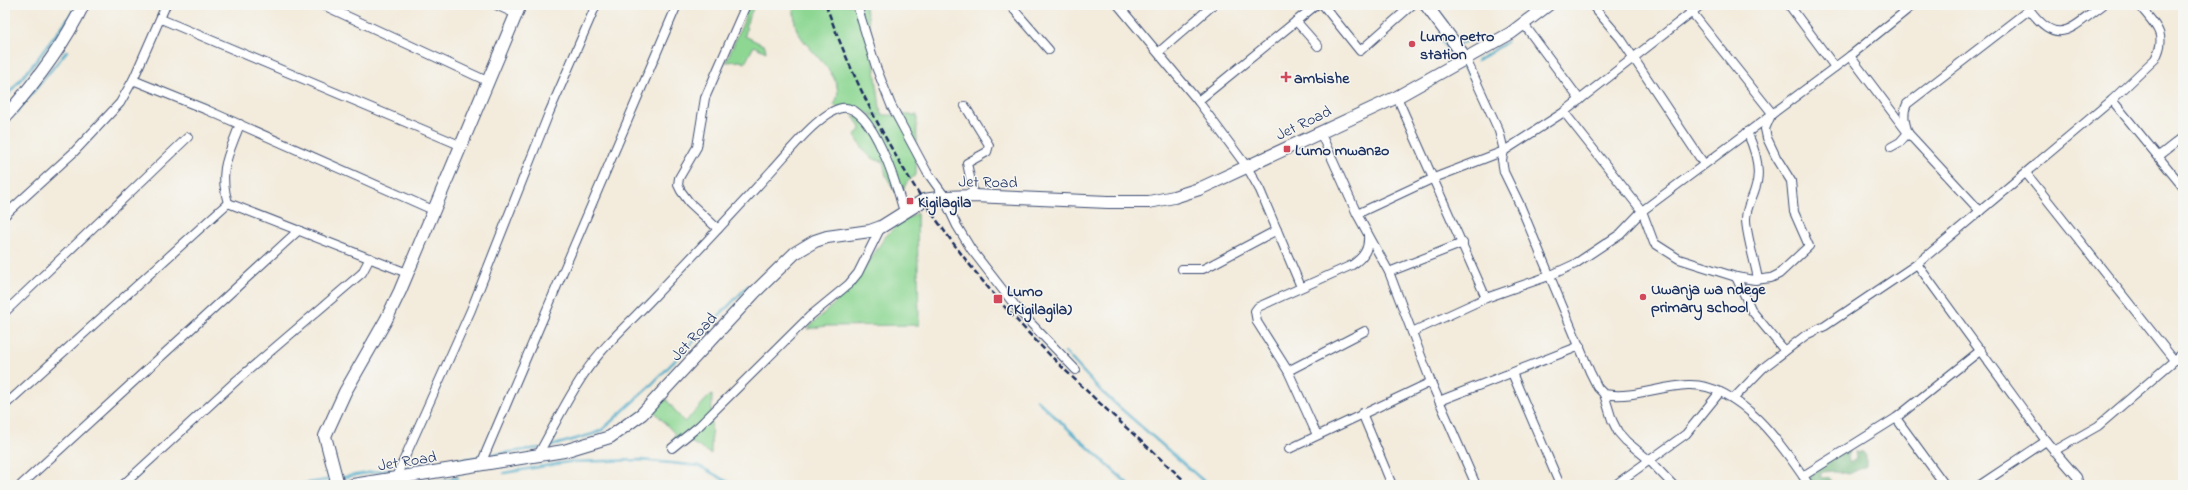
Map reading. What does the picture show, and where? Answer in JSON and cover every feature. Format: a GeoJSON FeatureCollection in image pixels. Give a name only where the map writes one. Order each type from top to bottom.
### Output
{"type":"FeatureCollection","features":[{"type":"Feature","properties":{"kind":"main road"},"geometry":{"type":"LineString","coordinates":[[5,117],[24,95],[64,38],[83,5]]}},
{"type":"Feature","properties":{"kind":"main road"},"geometry":{"type":"LineString","coordinates":[[1426,5],[1465,57]]}},
{"type":"Feature","properties":{"kind":"main road","name":"Jet Road"},"geometry":{"type":"LineString","coordinates":[[353,485],[396,477],[480,466],[564,451],[610,437],[627,427],[642,414],[755,292],[795,253],[815,241],[870,231],[882,227],[924,200],[945,197],[974,196],[1108,202],[1149,202],[1174,197],[1199,189],[1397,97],[1522,25],[1548,5]]}},
{"type":"Feature","properties":{"kind":"main road"},"geometry":{"type":"LineString","coordinates":[[338,485],[325,436],[345,392],[386,320],[462,146],[487,81],[518,9]]}},
{"type":"Feature","properties":{"kind":"street"},"geometry":{"type":"LineString","coordinates":[[5,215],[74,152],[120,103],[133,80],[161,20],[166,5]]}},
{"type":"Feature","properties":{"kind":"street"},"geometry":{"type":"LineString","coordinates":[[323,5],[487,81]]}},
{"type":"Feature","properties":{"kind":"street"},"geometry":{"type":"LineString","coordinates":[[496,5],[518,9]]}},
{"type":"Feature","properties":{"kind":"street"},"geometry":{"type":"LineString","coordinates":[[396,477],[471,310],[549,113],[596,5]]}},
{"type":"Feature","properties":{"kind":"street"},"geometry":{"type":"LineString","coordinates":[[480,466],[677,5]]}},
{"type":"Feature","properties":{"kind":"street"},"geometry":{"type":"LineString","coordinates":[[718,229],[689,202],[678,185],[679,178],[697,147],[705,98],[746,5]]}},
{"type":"Feature","properties":{"kind":"street"},"geometry":{"type":"LineString","coordinates":[[857,5],[876,67],[891,105],[927,172],[945,197],[957,226],[975,254],[1020,312],[1076,370]]}},
{"type":"Feature","properties":{"kind":"street"},"geometry":{"type":"LineString","coordinates":[[1010,5],[1049,50]]}},
{"type":"Feature","properties":{"kind":"street"},"geometry":{"type":"LineString","coordinates":[[1118,5],[1159,52],[1247,167],[1260,190],[1302,287]]}},
{"type":"Feature","properties":{"kind":"street"},"geometry":{"type":"LineString","coordinates":[[1159,52],[1213,5]]}},
{"type":"Feature","properties":{"kind":"street"},"geometry":{"type":"LineString","coordinates":[[1198,102],[1316,5]]}},
{"type":"Feature","properties":{"kind":"street"},"geometry":{"type":"LineString","coordinates":[[1323,5],[1343,33],[1358,51],[1361,51],[1412,5]]}},
{"type":"Feature","properties":{"kind":"street"},"geometry":{"type":"LineString","coordinates":[[1592,5],[1633,57],[1704,164]]}},
{"type":"Feature","properties":{"kind":"street"},"geometry":{"type":"LineString","coordinates":[[1686,5],[1772,113]]}},
{"type":"Feature","properties":{"kind":"street"},"geometry":{"type":"LineString","coordinates":[[1357,214],[1434,178],[1504,151],[1564,112],[1701,5]]}},
{"type":"Feature","properties":{"kind":"street"},"geometry":{"type":"LineString","coordinates":[[1788,5],[1835,67]]}},
{"type":"Feature","properties":{"kind":"street"},"geometry":{"type":"LineString","coordinates":[[1412,332],[1486,298],[1549,276],[1575,264],[1601,248],[1620,234],[1642,211],[1850,56],[1913,5]]}},
{"type":"Feature","properties":{"kind":"street"},"geometry":{"type":"LineString","coordinates":[[1908,133],[1904,119],[1904,110],[1907,104],[2028,7],[2051,30],[2059,32],[2067,31],[2103,5]]}},
{"type":"Feature","properties":{"kind":"street"},"geometry":{"type":"LineString","coordinates":[[1733,399],[1763,368],[1806,335],[1825,326],[1917,264],[2112,100],[2155,59],[2160,51],[2161,43],[2159,30],[2139,5]]}},
{"type":"Feature","properties":{"kind":"street"},"geometry":{"type":"LineString","coordinates":[[161,20],[462,146]]}},
{"type":"Feature","properties":{"kind":"street"},"geometry":{"type":"LineString","coordinates":[[1296,21],[1318,46]]}},
{"type":"Feature","properties":{"kind":"street"},"geometry":{"type":"LineString","coordinates":[[1522,25],[1526,27],[1580,100]]}},
{"type":"Feature","properties":{"kind":"street"},"geometry":{"type":"LineString","coordinates":[[1850,56],[1908,133],[1980,211]]}},
{"type":"Feature","properties":{"kind":"street"},"geometry":{"type":"LineString","coordinates":[[1465,57],[1499,131],[1504,151],[1502,160],[1504,172],[1520,204],[1549,276],[1593,377],[1604,394],[1612,420],[1618,432],[1626,441],[1649,460],[1673,485]]}},
{"type":"Feature","properties":{"kind":"street"},"geometry":{"type":"LineString","coordinates":[[133,80],[240,124],[433,210]]}},
{"type":"Feature","properties":{"kind":"street"},"geometry":{"type":"LineString","coordinates":[[1397,97],[1463,243],[1486,298]]}},
{"type":"Feature","properties":{"kind":"street"},"geometry":{"type":"LineString","coordinates":[[2112,100],[2183,187]]}},
{"type":"Feature","properties":{"kind":"street"},"geometry":{"type":"LineString","coordinates":[[965,106],[989,145],[987,152],[967,163],[974,196]]}},
{"type":"Feature","properties":{"kind":"street"},"geometry":{"type":"LineString","coordinates":[[538,455],[584,373],[805,134],[830,114],[843,108],[854,111],[869,127],[886,158],[904,212]]}},
{"type":"Feature","properties":{"kind":"street"},"geometry":{"type":"LineString","coordinates":[[1564,112],[1642,211],[1654,243],[1679,259],[1736,277],[1758,280],[1771,278],[1779,274],[1809,246],[1794,212],[1791,181],[1776,157],[1767,138],[1765,129],[1772,113]]}},
{"type":"Feature","properties":{"kind":"street"},"geometry":{"type":"LineString","coordinates":[[228,203],[223,186],[225,163],[240,124]]}},
{"type":"Feature","properties":{"kind":"street"},"geometry":{"type":"LineString","coordinates":[[1320,132],[1357,214],[1389,272],[1430,382],[1476,485]]}},
{"type":"Feature","properties":{"kind":"street"},"geometry":{"type":"LineString","coordinates":[[1747,132],[1757,161],[1758,172],[1756,188],[1748,205],[1746,219],[1758,280]]}},
{"type":"Feature","properties":{"kind":"street"},"geometry":{"type":"LineString","coordinates":[[1891,147],[1900,142],[1908,133]]}},
{"type":"Feature","properties":{"kind":"street"},"geometry":{"type":"LineString","coordinates":[[5,312],[188,137]]}},
{"type":"Feature","properties":{"kind":"street"},"geometry":{"type":"LineString","coordinates":[[2159,156],[2183,137]]}},
{"type":"Feature","properties":{"kind":"street"},"geometry":{"type":"LineString","coordinates":[[2026,173],[2174,360]]}},
{"type":"Feature","properties":{"kind":"street"},"geometry":{"type":"LineString","coordinates":[[228,203],[407,273]]}},
{"type":"Feature","properties":{"kind":"street"},"geometry":{"type":"LineString","coordinates":[[5,405],[228,203]]}},
{"type":"Feature","properties":{"kind":"street"},"geometry":{"type":"LineString","coordinates":[[672,448],[699,426],[810,316],[849,284],[858,273],[882,227]]}},
{"type":"Feature","properties":{"kind":"street"},"geometry":{"type":"LineString","coordinates":[[22,485],[299,230]]}},
{"type":"Feature","properties":{"kind":"street"},"geometry":{"type":"LineString","coordinates":[[1182,270],[1203,269],[1277,230]]}},
{"type":"Feature","properties":{"kind":"street"},"geometry":{"type":"LineString","coordinates":[[1317,435],[1288,371],[1257,322],[1255,311],[1258,307],[1358,261],[1365,254],[1368,244],[1368,234]]}},
{"type":"Feature","properties":{"kind":"street"},"geometry":{"type":"LineString","coordinates":[[1389,272],[1463,243]]}},
{"type":"Feature","properties":{"kind":"street"},"geometry":{"type":"LineString","coordinates":[[123,485],[237,380],[362,273],[370,258]]}},
{"type":"Feature","properties":{"kind":"street"},"geometry":{"type":"LineString","coordinates":[[1917,264],[2046,441],[2077,477],[2079,485]]}},
{"type":"Feature","properties":{"kind":"street"},"geometry":{"type":"LineString","coordinates":[[1736,277],[1752,311],[1785,351]]}},
{"type":"Feature","properties":{"kind":"street"},"geometry":{"type":"LineString","coordinates":[[1288,371],[1365,331]]}},
{"type":"Feature","properties":{"kind":"street"},"geometry":{"type":"LineString","coordinates":[[1439,401],[1580,346]]}},
{"type":"Feature","properties":{"kind":"street"},"geometry":{"type":"LineString","coordinates":[[1803,476],[1896,418],[1981,350]]}},
{"type":"Feature","properties":{"kind":"street"},"geometry":{"type":"LineString","coordinates":[[2054,451],[2098,426],[2183,353]]}},
{"type":"Feature","properties":{"kind":"street"},"geometry":{"type":"LineString","coordinates":[[1512,373],[1560,485]]}},
{"type":"Feature","properties":{"kind":"street"},"geometry":{"type":"LineString","coordinates":[[1289,449],[1430,382]]}},
{"type":"Feature","properties":{"kind":"street"},"geometry":{"type":"LineString","coordinates":[[1604,394],[1626,396],[1687,385],[1704,385],[1720,392],[1733,399],[1767,427],[1809,485]]}},
{"type":"Feature","properties":{"kind":"street"},"geometry":{"type":"LineString","coordinates":[[1615,485],[1686,434],[1720,392]]}},
{"type":"Feature","properties":{"kind":"street"},"geometry":{"type":"LineString","coordinates":[[1362,413],[1392,485]]}},
{"type":"Feature","properties":{"kind":"street"},"geometry":{"type":"LineString","coordinates":[[1896,418],[1945,485]]}},
{"type":"Feature","properties":{"kind":"street"},"geometry":{"type":"LineString","coordinates":[[1980,485],[2046,441]]}},
{"type":"Feature","properties":{"kind":"green space"},"geometry":{"type":"Polygon","coordinates":[[[748,5],[755,5],[748,19],[745,36],[765,46],[766,52],[754,46],[745,63],[740,61],[726,62],[743,23],[748,5]]]}},
{"type":"Feature","properties":{"kind":"green space"},"geometry":{"type":"Polygon","coordinates":[[[792,5],[864,5],[868,16],[881,115],[917,115],[916,175],[907,182],[902,191],[895,191],[886,176],[883,161],[874,159],[870,156],[863,149],[855,136],[861,128],[853,116],[879,115],[838,108],[834,105],[838,95],[837,85],[833,76],[798,32],[792,5]]]}},
{"type":"Feature","properties":{"kind":"green space"},"geometry":{"type":"Polygon","coordinates":[[[917,213],[919,325],[826,326],[807,329],[834,304],[868,263],[885,237],[897,225],[917,213]]]}},
{"type":"Feature","properties":{"kind":"green space"},"geometry":{"type":"Polygon","coordinates":[[[712,394],[711,454],[689,441],[672,441],[675,434],[653,410],[666,399],[684,422],[712,394]]]}},
{"type":"Feature","properties":{"kind":"green space"},"geometry":{"type":"Polygon","coordinates":[[[1843,446],[1849,452],[1847,456],[1850,463],[1856,459],[1855,451],[1863,452],[1866,456],[1866,466],[1849,474],[1835,471],[1822,472],[1820,477],[1830,479],[1831,485],[1808,485],[1809,474],[1843,446]]]}},
{"type":"Feature","properties":{"kind":"waterway"},"geometry":{"type":"LineString","coordinates":[[1434,5],[1446,22]]}},
{"type":"Feature","properties":{"kind":"waterway"},"geometry":{"type":"LineString","coordinates":[[5,98],[36,61],[75,9]]}},
{"type":"Feature","properties":{"kind":"waterway"},"geometry":{"type":"LineString","coordinates":[[1460,43],[1474,39]]}},
{"type":"Feature","properties":{"kind":"waterway"},"geometry":{"type":"LineString","coordinates":[[1441,41],[1457,59]]}},
{"type":"Feature","properties":{"kind":"waterway"},"geometry":{"type":"LineString","coordinates":[[1477,61],[1507,42]]}},
{"type":"Feature","properties":{"kind":"waterway"},"geometry":{"type":"LineString","coordinates":[[15,114],[67,51]]}},
{"type":"Feature","properties":{"kind":"waterway"},"geometry":{"type":"LineString","coordinates":[[1461,64],[1472,80]]}},
{"type":"Feature","properties":{"kind":"waterway"},"geometry":{"type":"LineString","coordinates":[[551,446],[602,430],[651,385],[748,286]]}},
{"type":"Feature","properties":{"kind":"waterway"},"geometry":{"type":"LineString","coordinates":[[1065,352],[1102,392],[1208,485]]}},
{"type":"Feature","properties":{"kind":"waterway"},"geometry":{"type":"LineString","coordinates":[[1037,400],[1129,485]]}},
{"type":"Feature","properties":{"kind":"waterway"},"geometry":{"type":"LineString","coordinates":[[490,455],[539,448]]}},
{"type":"Feature","properties":{"kind":"waterway"},"geometry":{"type":"LineString","coordinates":[[404,467],[481,457]]}},
{"type":"Feature","properties":{"kind":"waterway"},"geometry":{"type":"LineString","coordinates":[[504,473],[568,462],[641,460],[699,466],[734,485]]}},
{"type":"Feature","properties":{"kind":"waterway"},"geometry":{"type":"LineString","coordinates":[[339,478],[390,469]]}},
{"type":"Feature","properties":{"kind":"waterway"},"geometry":{"type":"LineString","coordinates":[[428,485],[458,478]]}},
{"type":"Feature","properties":{"kind":"waterway"},"geometry":{"type":"LineString","coordinates":[[297,485],[332,479]]}},
{"type":"Feature","properties":{"kind":"railway"},"geometry":{"type":"LineString","coordinates":[[826,5],[862,93],[884,135],[908,176],[962,255],[992,292],[1043,348],[1189,485]]}},
{"type":"Feature","properties":{"kind":"place","name":"Lumo petro station"},"geometry":{"type":"Point","coordinates":[1412,44]}},
{"type":"Feature","properties":{"kind":"place","name":"ambishe"},"geometry":{"type":"Point","coordinates":[1286,77]}},
{"type":"Feature","properties":{"kind":"place","name":"Lumo mwanzo"},"geometry":{"type":"Point","coordinates":[1287,149]}},
{"type":"Feature","properties":{"kind":"place","name":"Kigilagila"},"geometry":{"type":"Point","coordinates":[910,201]}},
{"type":"Feature","properties":{"kind":"place","name":"Uwanja wa ndege primary school"},"geometry":{"type":"Point","coordinates":[1643,297]}},
{"type":"Feature","properties":{"kind":"place","name":"Lumo (Kigilagila)"},"geometry":{"type":"Point","coordinates":[998,299]}}]}
